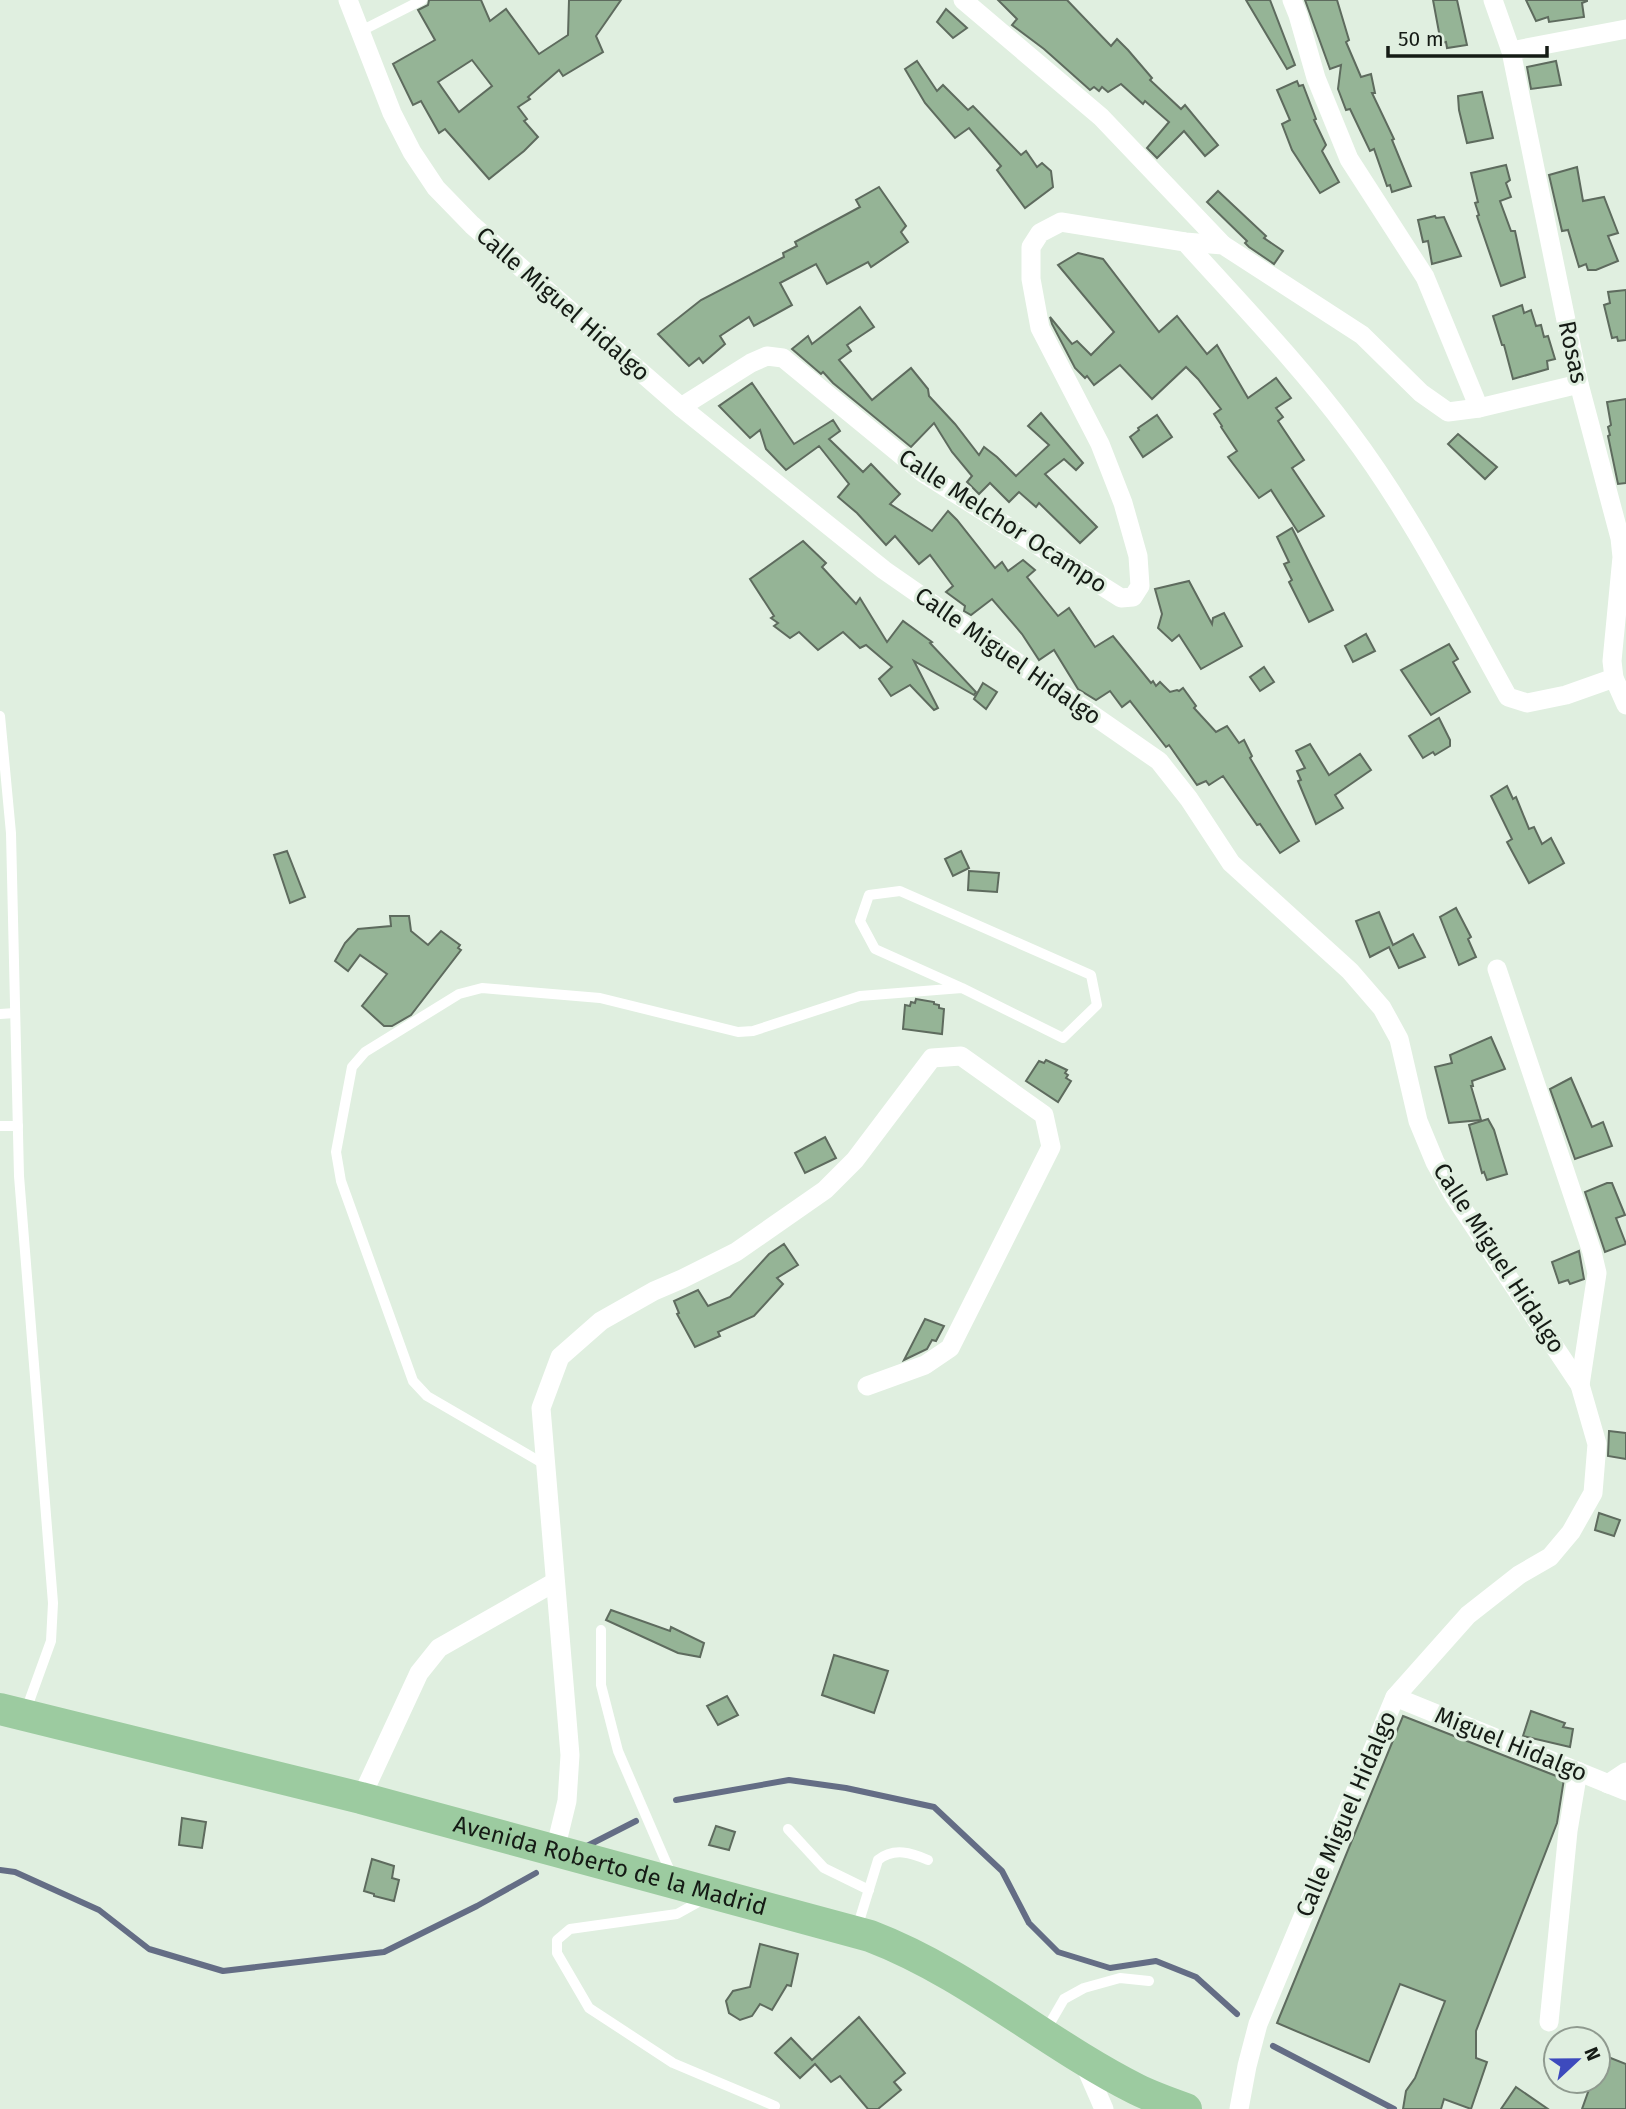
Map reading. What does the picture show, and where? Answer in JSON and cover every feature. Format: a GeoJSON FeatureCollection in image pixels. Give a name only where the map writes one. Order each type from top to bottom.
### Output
{"type":"FeatureCollection","features":[{"type":"Feature","properties":{"kind":"main road","name":"Avenida Roberto de la Madrid"},"geometry":{"type":"LineString","coordinates":[[12,1712],[361,1798],[856,1932],[915,1955],[1083,2060],[1138,2091],[1186,2109]]}},
{"type":"Feature","properties":{"kind":"street","name":"Calle Miguel Hidalgo"},"geometry":{"type":"LineString","coordinates":[[348,0],[392,113],[411,152],[436,188],[472,225],[681,407],[884,570],[1158,761],[1189,799],[1231,863],[1350,971],[1382,1008],[1399,1040],[1418,1121],[1435,1162],[1454,1196],[1580,1385],[1597,1444],[1593,1493],[1571,1532],[1550,1557],[1519,1575],[1468,1615],[1395,1697],[1258,2024],[1239,2109]]}},
{"type":"Feature","properties":{"kind":"street"},"geometry":{"type":"LineString","coordinates":[[963,0],[1101,117],[1223,245]]}},
{"type":"Feature","properties":{"kind":"street"},"geometry":{"type":"LineString","coordinates":[[1292,0],[1316,79],[1349,159],[1425,277],[1479,408]]}},
{"type":"Feature","properties":{"kind":"street","name":"Rosas"},"geometry":{"type":"LineString","coordinates":[[1493,0],[1511,51],[1579,384],[1620,538],[1622,556],[1612,662],[1615,678],[1626,705]]}},
{"type":"Feature","properties":{"kind":"street"},"geometry":{"type":"LineString","coordinates":[[1511,51],[1626,29]]}},
{"type":"Feature","properties":{"kind":"street","name":"Calle Melchor Ocampo"},"geometry":{"type":"LineString","coordinates":[[681,407],[751,363],[766,356],[783,358],[923,473],[1121,598],[1133,597],[1140,586],[1138,555],[1123,503],[1100,444],[1040,328],[1031,279],[1031,247],[1040,233],[1061,222],[1185,242],[1223,245],[1362,335],[1421,393],[1448,412],[1479,408],[1579,384]]}},
{"type":"Feature","properties":{"kind":"street"},"geometry":{"type":"LineString","coordinates":[[1185,242],[1306,376],[1351,433],[1409,521],[1507,697],[1527,704],[1566,695],[1615,678]]}},
{"type":"Feature","properties":{"kind":"street","name":"Calle Miguel Hidalgo"},"geometry":{"type":"LineString","coordinates":[[1497,969],[1597,1273],[1580,1385]]}},
{"type":"Feature","properties":{"kind":"street"},"geometry":{"type":"LineString","coordinates":[[555,1850],[567,1801],[570,1755],[541,1408],[560,1357],[601,1321],[654,1290],[736,1252],[825,1190],[855,1160],[932,1058],[961,1056],[1044,1115],[1051,1147],[950,1349],[925,1365],[867,1386]]}},
{"type":"Feature","properties":{"kind":"street"},"geometry":{"type":"LineString","coordinates":[[361,1798],[419,1673],[439,1648],[555,1582]]}},
{"type":"Feature","properties":{"kind":"street","name":"Miguel Hidalgo"},"geometry":{"type":"LineString","coordinates":[[1395,1697],[1617,1788]]}},
{"type":"Feature","properties":{"kind":"street"},"geometry":{"type":"LineString","coordinates":[[1549,2022],[1568,1831],[1577,1771]]}},
{"type":"Feature","properties":{"kind":"street"},"geometry":{"type":"LineString","coordinates":[[1617,1788],[1626,1772]]}},
{"type":"Feature","properties":{"kind":"street"},"geometry":{"type":"LineString","coordinates":[[1083,2060],[1104,2109]]}},
{"type":"Feature","properties":{"kind":"lane"},"geometry":{"type":"LineString","coordinates":[[360,30],[422,0]]}},
{"type":"Feature","properties":{"kind":"lane"},"geometry":{"type":"LineString","coordinates":[[0,716],[3,788],[11,833],[19,1176],[53,1603],[51,1641],[12,1712]]}},
{"type":"Feature","properties":{"kind":"lane"},"geometry":{"type":"LineString","coordinates":[[546,1465],[427,1396],[413,1381],[341,1181],[336,1152],[352,1067],[365,1052],[459,994],[482,988],[600,998],[738,1032],[753,1031],[860,996],[962,988],[1063,1038],[1097,1004],[1091,975],[900,891],[869,895],[860,921],[875,949],[962,988]]}},
{"type":"Feature","properties":{"kind":"lane"},"geometry":{"type":"LineString","coordinates":[[0,910],[13,909]]}},
{"type":"Feature","properties":{"kind":"lane"},"geometry":{"type":"LineString","coordinates":[[0,1014],[15,1013]]}},
{"type":"Feature","properties":{"kind":"lane"},"geometry":{"type":"LineString","coordinates":[[0,1126],[18,1126]]}},
{"type":"Feature","properties":{"kind":"lane"},"geometry":{"type":"LineString","coordinates":[[601,1630],[601,1685],[618,1751],[675,1883]]}},
{"type":"Feature","properties":{"kind":"lane"},"geometry":{"type":"LineString","coordinates":[[788,1829],[824,1868],[869,1890]]}},
{"type":"Feature","properties":{"kind":"lane"},"geometry":{"type":"LineString","coordinates":[[856,1932],[878,1860],[884,1855],[909,1851],[928,1860]]}},
{"type":"Feature","properties":{"kind":"lane"},"geometry":{"type":"LineString","coordinates":[[714,1894],[677,1914],[570,1929],[556,1940],[557,1953],[589,2008],[673,2063],[775,2106]]}},
{"type":"Feature","properties":{"kind":"lane"},"geometry":{"type":"LineString","coordinates":[[1044,2034],[1064,1999],[1084,1988],[1120,1978],[1149,1982]]}},
{"type":"Feature","properties":{"kind":"building"},"geometry":{"type":"Polygon","coordinates":[[[429,0],[481,0],[490,21],[506,9],[539,54],[568,35],[569,0],[621,0],[596,36],[603,52],[563,76],[559,70],[528,97],[530,99],[518,107],[527,119],[524,121],[538,137],[489,179],[445,129],[439,133],[421,101],[413,105],[393,64],[435,40],[418,10],[428,5],[429,0]],[[472,60],[438,82],[459,112],[492,86],[472,60]]]}},
{"type":"Feature","properties":{"kind":"building"},"geometry":{"type":"Polygon","coordinates":[[[998,0],[1067,0],[1111,46],[1117,39],[1152,78],[1150,80],[1181,109],[1185,105],[1218,145],[1205,156],[1184,131],[1157,158],[1147,148],[1169,122],[1121,84],[1108,92],[1102,87],[1099,91],[1094,87],[1090,90],[1012,25],[1017,19],[998,0]]]}},
{"type":"Feature","properties":{"kind":"building"},"geometry":{"type":"Polygon","coordinates":[[[1246,0],[1270,0],[1295,65],[1287,69],[1246,0]]]}},
{"type":"Feature","properties":{"kind":"building"},"geometry":{"type":"Polygon","coordinates":[[[1305,0],[1337,0],[1349,40],[1346,42],[1361,77],[1371,74],[1375,93],[1372,93],[1394,139],[1392,140],[1411,186],[1392,192],[1390,185],[1387,186],[1374,149],[1370,151],[1350,109],[1346,110],[1338,89],[1341,65],[1330,69],[1305,0]]]}},
{"type":"Feature","properties":{"kind":"building"},"geometry":{"type":"Polygon","coordinates":[[[1433,0],[1457,0],[1467,45],[1447,48],[1446,42],[1441,43],[1433,0]]]}},
{"type":"Feature","properties":{"kind":"building"},"geometry":{"type":"Polygon","coordinates":[[[1526,0],[1587,1],[1582,3],[1584,17],[1549,22],[1548,17],[1536,21],[1526,0]]]}},
{"type":"Feature","properties":{"kind":"building"},"geometry":{"type":"Polygon","coordinates":[[[946,9],[967,28],[953,38],[937,22],[946,9]]]}},
{"type":"Feature","properties":{"kind":"building"},"geometry":{"type":"Polygon","coordinates":[[[917,61],[937,91],[943,85],[968,110],[973,106],[1021,155],[1026,151],[1037,167],[1042,163],[1051,171],[1053,187],[1025,208],[997,170],[1001,166],[969,128],[955,138],[925,103],[905,69],[917,61]]]}},
{"type":"Feature","properties":{"kind":"building"},"geometry":{"type":"Polygon","coordinates":[[[1556,61],[1561,85],[1531,89],[1527,67],[1556,61]]]}},
{"type":"Feature","properties":{"kind":"building"},"geometry":{"type":"Polygon","coordinates":[[[1297,81],[1299,86],[1303,85],[1316,119],[1314,120],[1326,145],[1322,151],[1339,182],[1320,193],[1292,150],[1282,124],[1290,120],[1277,90],[1297,81]]]}},
{"type":"Feature","properties":{"kind":"building"},"geometry":{"type":"Polygon","coordinates":[[[1482,92],[1493,138],[1467,143],[1458,96],[1482,92]]]}},
{"type":"Feature","properties":{"kind":"building"},"geometry":{"type":"Polygon","coordinates":[[[1506,165],[1510,180],[1506,183],[1511,197],[1500,201],[1511,231],[1515,231],[1525,277],[1501,286],[1477,216],[1479,215],[1475,203],[1478,202],[1471,173],[1506,165]]]}},
{"type":"Feature","properties":{"kind":"building"},"geometry":{"type":"Polygon","coordinates":[[[1577,167],[1583,201],[1604,197],[1618,233],[1608,236],[1618,261],[1596,270],[1588,270],[1586,264],[1579,267],[1568,230],[1562,231],[1549,175],[1577,167]]]}},
{"type":"Feature","properties":{"kind":"building"},"geometry":{"type":"Polygon","coordinates":[[[879,187],[906,226],[901,232],[908,242],[871,267],[868,262],[827,284],[816,264],[780,283],[792,305],[754,326],[749,317],[720,336],[725,344],[703,363],[699,358],[689,366],[658,334],[701,300],[784,257],[783,253],[797,246],[795,242],[860,207],[856,200],[879,187]]]}},
{"type":"Feature","properties":{"kind":"building"},"geometry":{"type":"Polygon","coordinates":[[[1218,191],[1266,236],[1264,238],[1283,251],[1274,264],[1249,247],[1245,243],[1247,241],[1207,202],[1218,191]]]}},
{"type":"Feature","properties":{"kind":"building"},"geometry":{"type":"Polygon","coordinates":[[[1444,217],[1461,256],[1432,264],[1428,241],[1423,242],[1418,220],[1444,217]]]}},
{"type":"Feature","properties":{"kind":"building"},"geometry":{"type":"Polygon","coordinates":[[[1078,253],[1103,259],[1159,332],[1177,316],[1207,354],[1217,345],[1248,398],[1276,378],[1291,398],[1276,408],[1283,417],[1278,421],[1304,460],[1292,468],[1324,516],[1298,532],[1271,490],[1259,498],[1228,457],[1237,451],[1214,414],[1221,409],[1186,367],[1152,399],[1120,365],[1094,385],[1075,368],[1050,317],[1072,344],[1077,341],[1091,355],[1114,332],[1058,265],[1078,253]]]}},
{"type":"Feature","properties":{"kind":"building"},"geometry":{"type":"Polygon","coordinates":[[[1626,290],[1626,340],[1618,341],[1617,337],[1612,338],[1604,305],[1610,303],[1608,292],[1626,290]]]}},
{"type":"Feature","properties":{"kind":"building"},"geometry":{"type":"Polygon","coordinates":[[[1522,305],[1524,313],[1531,310],[1536,326],[1541,325],[1544,337],[1548,336],[1555,359],[1547,361],[1548,369],[1513,379],[1493,316],[1522,305]]]}},
{"type":"Feature","properties":{"kind":"building"},"geometry":{"type":"Polygon","coordinates":[[[860,307],[874,327],[847,345],[851,351],[839,360],[872,400],[911,368],[928,389],[929,396],[979,455],[984,447],[1016,476],[1049,445],[1028,426],[1041,413],[1083,463],[1076,470],[1064,459],[1045,474],[1097,527],[1080,543],[1039,503],[1036,507],[1019,492],[1009,502],[990,483],[979,494],[967,482],[972,476],[952,452],[934,423],[911,447],[792,349],[808,336],[812,344],[860,307]]]}},
{"type":"Feature","properties":{"kind":"building"},"geometry":{"type":"Polygon","coordinates":[[[752,383],[794,444],[833,420],[840,431],[829,439],[863,472],[871,464],[900,494],[890,504],[932,531],[948,511],[995,568],[1002,562],[1008,571],[1023,560],[1035,570],[1027,577],[1058,616],[1069,608],[1095,647],[1113,636],[1151,683],[1153,681],[1156,686],[1160,682],[1170,692],[1183,688],[1196,706],[1194,708],[1216,732],[1227,726],[1239,743],[1244,740],[1252,756],[1250,758],[1299,841],[1280,853],[1223,776],[1209,785],[1206,781],[1197,785],[1169,745],[1166,747],[1130,701],[1122,707],[1110,691],[1096,700],[1078,689],[1054,650],[1039,660],[1022,634],[992,599],[971,615],[964,611],[965,606],[946,592],[953,586],[930,555],[919,564],[895,536],[886,545],[857,513],[838,497],[849,484],[819,446],[786,470],[766,449],[760,430],[750,438],[719,406],[752,383]]]}},
{"type":"Feature","properties":{"kind":"building"},"geometry":{"type":"Polygon","coordinates":[[[1626,399],[1626,483],[1618,484],[1608,436],[1608,427],[1611,425],[1607,402],[1626,399]]]}},
{"type":"Feature","properties":{"kind":"building"},"geometry":{"type":"Polygon","coordinates":[[[1157,415],[1172,437],[1143,457],[1130,437],[1157,415]]]}},
{"type":"Feature","properties":{"kind":"building"},"geometry":{"type":"Polygon","coordinates":[[[1458,434],[1497,467],[1485,479],[1448,444],[1458,434]]]}},
{"type":"Feature","properties":{"kind":"building"},"geometry":{"type":"Polygon","coordinates":[[[1292,528],[1333,610],[1309,622],[1289,582],[1292,580],[1284,564],[1289,562],[1277,537],[1292,528]]]}},
{"type":"Feature","properties":{"kind":"building"},"geometry":{"type":"Polygon","coordinates":[[[803,541],[826,563],[822,567],[856,604],[860,598],[887,642],[903,621],[932,642],[930,643],[976,692],[974,695],[914,661],[938,708],[934,710],[910,685],[891,696],[879,679],[892,667],[866,645],[860,648],[843,632],[818,650],[799,632],[790,638],[774,626],[778,623],[771,618],[774,616],[750,579],[803,541]]]}},
{"type":"Feature","properties":{"kind":"building"},"geometry":{"type":"Polygon","coordinates":[[[1189,581],[1212,624],[1213,618],[1224,613],[1242,646],[1201,669],[1179,635],[1172,641],[1158,628],[1162,614],[1155,589],[1189,581]]]}},
{"type":"Feature","properties":{"kind":"building"},"geometry":{"type":"Polygon","coordinates":[[[1366,634],[1375,651],[1353,662],[1345,646],[1366,634]]]}},
{"type":"Feature","properties":{"kind":"building"},"geometry":{"type":"Polygon","coordinates":[[[1449,644],[1458,659],[1453,662],[1470,692],[1431,715],[1401,670],[1449,644]]]}},
{"type":"Feature","properties":{"kind":"building"},"geometry":{"type":"Polygon","coordinates":[[[1264,667],[1274,682],[1260,691],[1250,677],[1264,667]]]}},
{"type":"Feature","properties":{"kind":"building"},"geometry":{"type":"Polygon","coordinates":[[[983,683],[997,692],[986,709],[974,699],[983,683]]]}},
{"type":"Feature","properties":{"kind":"building"},"geometry":{"type":"Polygon","coordinates":[[[1439,718],[1450,740],[1450,746],[1435,755],[1433,752],[1423,758],[1409,736],[1439,718]]]}},
{"type":"Feature","properties":{"kind":"building"},"geometry":{"type":"Polygon","coordinates":[[[1310,744],[1329,775],[1360,754],[1371,770],[1335,795],[1343,808],[1316,824],[1298,781],[1301,780],[1297,771],[1305,768],[1296,751],[1310,744]]]}},
{"type":"Feature","properties":{"kind":"building"},"geometry":{"type":"Polygon","coordinates":[[[1507,786],[1513,799],[1516,797],[1529,829],[1534,827],[1542,844],[1551,838],[1564,863],[1529,883],[1507,842],[1512,839],[1491,796],[1507,786]]]}},
{"type":"Feature","properties":{"kind":"building"},"geometry":{"type":"Polygon","coordinates":[[[287,851],[305,897],[290,903],[274,855],[287,851]]]}},
{"type":"Feature","properties":{"kind":"building"},"geometry":{"type":"Polygon","coordinates":[[[961,851],[969,868],[953,876],[945,859],[961,851]]]}},
{"type":"Feature","properties":{"kind":"building"},"geometry":{"type":"Polygon","coordinates":[[[969,871],[999,873],[997,892],[968,890],[969,871]]]}},
{"type":"Feature","properties":{"kind":"building"},"geometry":{"type":"Polygon","coordinates":[[[1456,908],[1471,937],[1468,939],[1476,957],[1459,965],[1440,917],[1456,908]]]}},
{"type":"Feature","properties":{"kind":"building"},"geometry":{"type":"Polygon","coordinates":[[[1379,912],[1393,945],[1413,934],[1425,957],[1399,968],[1389,947],[1370,957],[1356,921],[1379,912]]]}},
{"type":"Feature","properties":{"kind":"building"},"geometry":{"type":"Polygon","coordinates":[[[390,916],[409,916],[411,931],[428,945],[441,931],[460,945],[458,948],[461,950],[411,1015],[392,1026],[384,1026],[362,1006],[387,974],[360,955],[348,971],[335,961],[345,943],[358,929],[391,926],[390,916]]]}},
{"type":"Feature","properties":{"kind":"building"},"geometry":{"type":"Polygon","coordinates":[[[916,999],[934,1002],[944,1009],[942,1034],[903,1029],[905,1005],[910,1006],[916,999]]]}},
{"type":"Feature","properties":{"kind":"building"},"geometry":{"type":"Polygon","coordinates":[[[1491,1037],[1505,1069],[1472,1081],[1481,1120],[1449,1123],[1435,1067],[1452,1063],[1450,1055],[1491,1037]]]}},
{"type":"Feature","properties":{"kind":"building"},"geometry":{"type":"Polygon","coordinates":[[[1046,1060],[1067,1070],[1066,1078],[1071,1081],[1058,1102],[1026,1081],[1039,1061],[1044,1063],[1046,1060]]]}},
{"type":"Feature","properties":{"kind":"building"},"geometry":{"type":"Polygon","coordinates":[[[1571,1078],[1592,1127],[1603,1122],[1612,1146],[1575,1159],[1550,1089],[1571,1078]]]}},
{"type":"Feature","properties":{"kind":"building"},"geometry":{"type":"Polygon","coordinates":[[[1488,1119],[1507,1174],[1487,1180],[1484,1172],[1482,1173],[1469,1125],[1488,1119]]]}},
{"type":"Feature","properties":{"kind":"building"},"geometry":{"type":"Polygon","coordinates":[[[825,1137],[836,1158],[805,1173],[795,1153],[825,1137]]]}},
{"type":"Feature","properties":{"kind":"building"},"geometry":{"type":"Polygon","coordinates":[[[1612,1183],[1625,1215],[1616,1218],[1626,1244],[1605,1252],[1585,1192],[1612,1183]]]}},
{"type":"Feature","properties":{"kind":"building"},"geometry":{"type":"Polygon","coordinates":[[[784,1244],[798,1265],[777,1278],[783,1284],[754,1316],[718,1332],[720,1336],[695,1347],[677,1314],[679,1313],[674,1301],[698,1290],[708,1306],[730,1297],[769,1254],[784,1244]]]}},
{"type":"Feature","properties":{"kind":"building"},"geometry":{"type":"Polygon","coordinates":[[[1579,1251],[1584,1279],[1570,1284],[1568,1280],[1559,1283],[1552,1262],[1579,1251]]]}},
{"type":"Feature","properties":{"kind":"building"},"geometry":{"type":"Polygon","coordinates":[[[925,1319],[944,1326],[936,1341],[932,1340],[927,1349],[904,1360],[925,1319]]]}},
{"type":"Feature","properties":{"kind":"building"},"geometry":{"type":"Polygon","coordinates":[[[1609,1431],[1626,1433],[1626,1459],[1608,1456],[1609,1431]]]}},
{"type":"Feature","properties":{"kind":"building"},"geometry":{"type":"Polygon","coordinates":[[[1599,1513],[1620,1520],[1614,1536],[1595,1530],[1599,1513]]]}},
{"type":"Feature","properties":{"kind":"building"},"geometry":{"type":"Polygon","coordinates":[[[611,1610],[670,1631],[671,1627],[704,1643],[700,1657],[678,1653],[606,1620],[611,1610]]]}},
{"type":"Feature","properties":{"kind":"building"},"geometry":{"type":"Polygon","coordinates":[[[834,1655],[888,1671],[874,1713],[822,1695],[834,1655]]]}},
{"type":"Feature","properties":{"kind":"building"},"geometry":{"type":"Polygon","coordinates":[[[727,1696],[738,1715],[718,1725],[707,1706],[727,1696]]]}},
{"type":"Feature","properties":{"kind":"building"},"geometry":{"type":"Polygon","coordinates":[[[1531,1711],[1565,1723],[1563,1727],[1573,1729],[1570,1747],[1523,1736],[1531,1711]]]}},
{"type":"Feature","properties":{"kind":"building"},"geometry":{"type":"Polygon","coordinates":[[[1403,1716],[1564,1779],[1557,1823],[1476,2031],[1476,2058],[1487,2062],[1471,2109],[1444,2099],[1441,2109],[1403,2109],[1406,2091],[1415,2078],[1445,2001],[1400,1984],[1369,2062],[1277,2023],[1403,1716]]]}},
{"type":"Feature","properties":{"kind":"building"},"geometry":{"type":"Polygon","coordinates":[[[182,1818],[206,1822],[202,1848],[179,1845],[182,1818]]]}},
{"type":"Feature","properties":{"kind":"building"},"geometry":{"type":"Polygon","coordinates":[[[716,1826],[735,1832],[729,1850],[709,1845],[716,1826]]]}},
{"type":"Feature","properties":{"kind":"building"},"geometry":{"type":"Polygon","coordinates":[[[372,1859],[394,1866],[392,1878],[399,1880],[394,1901],[364,1891],[372,1859]]]}},
{"type":"Feature","properties":{"kind":"building"},"geometry":{"type":"Polygon","coordinates":[[[760,1944],[798,1954],[791,1986],[787,1985],[772,2010],[760,2004],[752,2016],[740,2020],[729,2013],[726,2001],[733,1991],[750,1987],[760,1944]]]}},
{"type":"Feature","properties":{"kind":"building"},"geometry":{"type":"Polygon","coordinates":[[[859,2017],[905,2073],[894,2082],[901,2090],[878,2109],[868,2109],[840,2076],[831,2082],[815,2064],[800,2078],[775,2053],[791,2038],[812,2060],[859,2017]]]}},
{"type":"Feature","properties":{"kind":"building"},"geometry":{"type":"Polygon","coordinates":[[[1612,2059],[1626,2064],[1626,2109],[1582,2109],[1587,2095],[1612,2095],[1612,2059]]]}},
{"type":"Feature","properties":{"kind":"building"},"geometry":{"type":"Polygon","coordinates":[[[1516,2087],[1548,2109],[1501,2109],[1516,2087]]]}},
{"type":"Feature","properties":{"kind":"waterway"},"geometry":{"type":"LineString","coordinates":[[676,1800],[789,1780],[846,1788],[934,1807],[1002,1871],[1029,1923],[1058,1952],[1110,1968],[1156,1961],[1196,1977],[1237,2014]]}},
{"type":"Feature","properties":{"kind":"waterway"},"geometry":{"type":"LineString","coordinates":[[583,1848],[636,1821]]}},
{"type":"Feature","properties":{"kind":"waterway"},"geometry":{"type":"LineString","coordinates":[[0,1870],[15,1872],[99,1910],[149,1949],[223,1971],[384,1952],[536,1873]]}},
{"type":"Feature","properties":{"kind":"waterway"},"geometry":{"type":"LineString","coordinates":[[1273,2046],[1394,2109]]}}]}
